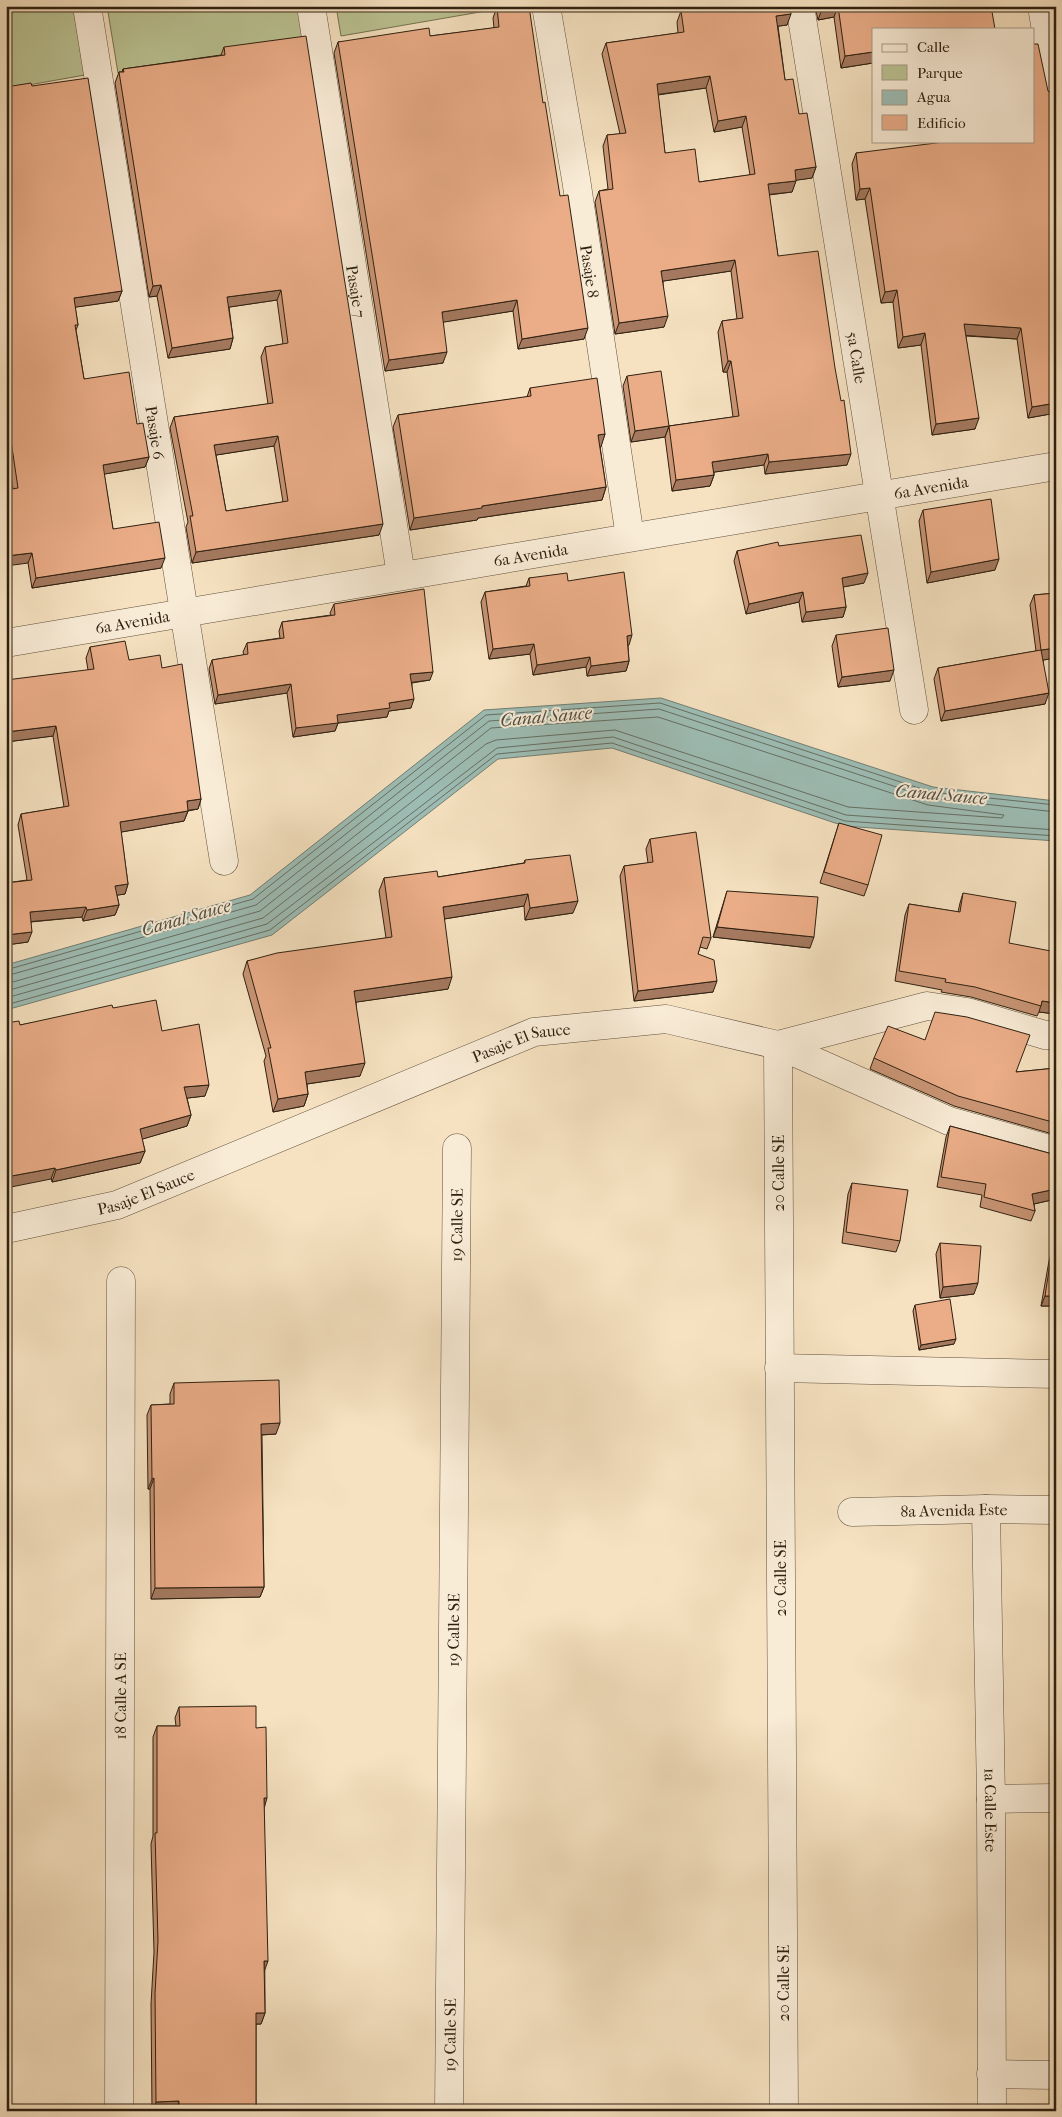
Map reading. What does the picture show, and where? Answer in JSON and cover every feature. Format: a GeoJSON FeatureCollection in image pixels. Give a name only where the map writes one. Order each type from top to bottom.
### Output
{"type":"FeatureCollection","features":[{"type":"Feature","properties":{"kind":"street","name":"Pasaje 6"},"geometry":{"type":"LineString","coordinates":[[87,6],[224,861]]}},
{"type":"Feature","properties":{"kind":"street","name":"Pasaje 7"},"geometry":{"type":"LineString","coordinates":[[311,6],[401,575]]}},
{"type":"Feature","properties":{"kind":"street","name":"Pasaje 8"},"geometry":{"type":"LineString","coordinates":[[546,6],[576,179],[630,536]]}},
{"type":"Feature","properties":{"kind":"street","name":"5a Calle"},"geometry":{"type":"LineString","coordinates":[[800,6],[914,710]]}},
{"type":"Feature","properties":{"kind":"street"},"geometry":{"type":"LineString","coordinates":[[1042,6],[1056,92]]}},
{"type":"Feature","properties":{"kind":"street","name":"6a Avenida"},"geometry":{"type":"LineString","coordinates":[[6,643],[630,536],[879,497],[1056,466]]}},
{"type":"Feature","properties":{"kind":"street","name":"Pasaje El Sauce"},"geometry":{"type":"LineString","coordinates":[[6,1229],[117,1205],[534,1032],[666,1019],[778,1045],[927,1006],[967,1012],[1045,1035],[1056,1035]]}},
{"type":"Feature","properties":{"kind":"street"},"geometry":{"type":"LineString","coordinates":[[778,1045],[949,1121],[1056,1151]]}},
{"type":"Feature","properties":{"kind":"street","name":"20 Calle SE"},"geometry":{"type":"LineString","coordinates":[[778,1045],[784,2111]]}},
{"type":"Feature","properties":{"kind":"street","name":"19 Calle SE"},"geometry":{"type":"LineString","coordinates":[[450,2111],[457,1148]]}},
{"type":"Feature","properties":{"kind":"street","name":"18 Calle A SE"},"geometry":{"type":"LineString","coordinates":[[119,2111],[121,1281]]}},
{"type":"Feature","properties":{"kind":"street"},"geometry":{"type":"LineString","coordinates":[[779,1368],[1056,1374]]}},
{"type":"Feature","properties":{"kind":"street","name":"8a Avenida Este"},"geometry":{"type":"LineString","coordinates":[[852,1512],[986,1509],[1056,1510]]}},
{"type":"Feature","properties":{"kind":"street","name":"1a Calle Este"},"geometry":{"type":"LineString","coordinates":[[986,1509],[991,1799],[992,2111]]}},
{"type":"Feature","properties":{"kind":"street"},"geometry":{"type":"LineString","coordinates":[[991,1799],[1056,1798]]}},
{"type":"Feature","properties":{"kind":"street"},"geometry":{"type":"LineString","coordinates":[[991,2074],[1056,2075]]}},
{"type":"Feature","properties":{"kind":"green space"},"geometry":{"type":"Polygon","coordinates":[[[6,6],[73,6],[85,75],[6,89],[6,6]]]}},
{"type":"Feature","properties":{"kind":"green space"},"geometry":{"type":"Polygon","coordinates":[[[107,6],[301,6],[307,41],[118,73],[107,6]]]}},
{"type":"Feature","properties":{"kind":"green space"},"geometry":{"type":"Polygon","coordinates":[[[336,6],[515,6],[341,36],[336,6]]]}},
{"type":"Feature","properties":{"kind":"water","name":"Canal Sauce"},"geometry":{"type":"Polygon","coordinates":[[[661,698],[933,787],[1056,801],[1056,841],[844,826],[612,748],[498,759],[272,935],[6,1010],[6,965],[250,895],[484,710],[661,698]]]}},
{"type":"Feature","properties":{"kind":"building"},"geometry":{"type":"Polygon","coordinates":[[[529,6],[543,103],[545,102],[560,196],[568,195],[588,328],[522,339],[517,300],[442,312],[447,352],[389,360],[338,42],[429,28],[430,36],[499,27],[497,7],[529,6]]]}},
{"type":"Feature","properties":{"kind":"building"},"geometry":{"type":"Polygon","coordinates":[[[711,6],[791,6],[791,14],[776,16],[785,80],[793,79],[799,114],[807,113],[816,167],[795,170],[796,181],[768,184],[778,256],[818,251],[835,368],[841,401],[844,400],[851,454],[769,462],[768,454],[712,462],[714,475],[676,480],[669,426],[739,416],[731,361],[728,361],[722,321],[743,318],[735,260],[661,271],[668,316],[619,323],[599,191],[613,189],[607,135],[626,133],[606,43],[684,32],[681,11],[711,6]],[[710,76],[657,84],[665,153],[695,149],[699,182],[755,174],[746,116],[718,121],[710,76]]]}},
{"type":"Feature","properties":{"kind":"building"},"geometry":{"type":"Polygon","coordinates":[[[822,6],[838,6],[822,9],[822,6]]]}},
{"type":"Feature","properties":{"kind":"building"},"geometry":{"type":"Polygon","coordinates":[[[838,6],[991,6],[995,28],[872,28],[872,52],[845,56],[838,6]]]}},
{"type":"Feature","properties":{"kind":"building"},"geometry":{"type":"Polygon","coordinates":[[[306,36],[383,524],[196,552],[190,516],[193,516],[174,417],[273,403],[265,347],[288,343],[281,290],[227,297],[233,338],[172,348],[161,285],[153,286],[119,72],[124,72],[123,69],[225,55],[224,47],[306,36]],[[278,436],[214,445],[226,511],[288,501],[278,436]]]}},
{"type":"Feature","properties":{"kind":"building"},"geometry":{"type":"Polygon","coordinates":[[[1034,44],[1038,44],[1048,91],[1056,97],[1056,403],[1032,407],[1021,328],[964,324],[979,418],[936,424],[925,333],[903,337],[897,290],[885,292],[870,188],[860,189],[856,153],[944,142],[1034,142],[1034,44]]]}},
{"type":"Feature","properties":{"kind":"building"},"geometry":{"type":"Polygon","coordinates":[[[88,78],[122,291],[74,298],[78,325],[75,325],[84,379],[129,372],[137,424],[143,423],[149,457],[103,465],[113,529],[159,522],[165,558],[36,578],[32,553],[6,556],[6,490],[18,488],[9,427],[6,427],[6,87],[31,83],[32,86],[88,78]]]}},
{"type":"Feature","properties":{"kind":"building"},"geometry":{"type":"Polygon","coordinates":[[[661,371],[669,426],[635,431],[627,376],[661,371]]]}},
{"type":"Feature","properties":{"kind":"building"},"geometry":{"type":"Polygon","coordinates":[[[597,378],[605,434],[598,435],[606,487],[414,518],[398,415],[531,396],[530,388],[597,378]]]}},
{"type":"Feature","properties":{"kind":"building"},"geometry":{"type":"Polygon","coordinates":[[[991,499],[999,559],[931,572],[923,510],[991,499]]]}},
{"type":"Feature","properties":{"kind":"building"},"geometry":{"type":"Polygon","coordinates":[[[861,535],[868,573],[842,578],[846,607],[806,612],[803,592],[749,604],[737,551],[778,542],[779,546],[861,535]]]}},
{"type":"Feature","properties":{"kind":"building"},"geometry":{"type":"Polygon","coordinates":[[[624,572],[632,635],[627,636],[629,661],[591,666],[590,657],[537,665],[534,644],[493,649],[485,592],[530,586],[529,578],[567,573],[568,581],[624,572]]]}},
{"type":"Feature","properties":{"kind":"building"},"geometry":{"type":"Polygon","coordinates":[[[424,589],[433,672],[410,674],[414,699],[389,703],[390,708],[337,715],[338,723],[296,728],[291,684],[218,695],[212,660],[248,654],[247,643],[284,638],[282,622],[335,615],[334,604],[424,589]]]}},
{"type":"Feature","properties":{"kind":"building"},"geometry":{"type":"Polygon","coordinates":[[[1056,593],[1056,648],[1041,650],[1034,595],[1056,593]]]}},
{"type":"Feature","properties":{"kind":"building"},"geometry":{"type":"Polygon","coordinates":[[[888,628],[894,670],[842,677],[836,635],[888,628]]]}},
{"type":"Feature","properties":{"kind":"building"},"geometry":{"type":"Polygon","coordinates":[[[125,641],[129,660],[160,655],[162,668],[182,664],[201,799],[187,801],[188,811],[120,822],[128,884],[115,886],[119,905],[87,910],[86,907],[30,912],[32,932],[6,935],[6,883],[32,880],[21,814],[69,806],[56,726],[6,732],[6,680],[94,669],[90,647],[125,641]]]}},
{"type":"Feature","properties":{"kind":"building"},"geometry":{"type":"Polygon","coordinates":[[[1041,650],[1049,693],[945,711],[938,668],[1041,650]]]}},
{"type":"Feature","properties":{"kind":"building"},"geometry":{"type":"Polygon","coordinates":[[[839,823],[882,835],[868,885],[824,872],[839,823]]]}},
{"type":"Feature","properties":{"kind":"building"},"geometry":{"type":"Polygon","coordinates":[[[696,832],[711,938],[703,937],[698,954],[714,960],[717,981],[638,991],[624,866],[653,862],[650,839],[696,832]]]}},
{"type":"Feature","properties":{"kind":"building"},"geometry":{"type":"Polygon","coordinates":[[[570,855],[578,901],[530,908],[528,894],[443,907],[452,977],[354,991],[365,1063],[305,1072],[308,1094],[278,1099],[268,1048],[271,1048],[247,961],[277,953],[392,937],[384,878],[437,871],[438,877],[525,863],[525,860],[570,855]]]}},
{"type":"Feature","properties":{"kind":"building"},"geometry":{"type":"Polygon","coordinates":[[[727,891],[818,897],[814,937],[717,927],[727,891]]]}},
{"type":"Feature","properties":{"kind":"building"},"geometry":{"type":"Polygon","coordinates":[[[963,893],[1016,902],[1009,943],[1056,952],[1056,1003],[1042,1001],[1041,1006],[975,987],[945,982],[946,979],[899,971],[909,904],[960,912],[963,893]]]}},
{"type":"Feature","properties":{"kind":"building"},"geometry":{"type":"Polygon","coordinates":[[[156,1000],[162,1031],[199,1024],[209,1085],[184,1087],[191,1115],[140,1129],[145,1151],[56,1170],[55,1168],[6,1177],[6,1023],[19,1021],[20,1025],[112,1005],[113,1008],[156,1000]]]}},
{"type":"Feature","properties":{"kind":"building"},"geometry":{"type":"Polygon","coordinates":[[[935,1012],[967,1017],[1030,1035],[1016,1072],[1056,1068],[1056,1123],[958,1096],[874,1058],[888,1026],[925,1040],[935,1012]]]}},
{"type":"Feature","properties":{"kind":"building"},"geometry":{"type":"Polygon","coordinates":[[[950,1126],[1056,1155],[1056,1189],[1032,1194],[1035,1211],[984,1197],[986,1184],[941,1177],[950,1126]]]}},
{"type":"Feature","properties":{"kind":"building"},"geometry":{"type":"Polygon","coordinates":[[[852,1183],[908,1190],[900,1241],[846,1232],[852,1183]]]}},
{"type":"Feature","properties":{"kind":"building"},"geometry":{"type":"Polygon","coordinates":[[[940,1243],[981,1246],[978,1283],[943,1287],[940,1243]]]}},
{"type":"Feature","properties":{"kind":"building"},"geometry":{"type":"Polygon","coordinates":[[[1052,1251],[1056,1252],[1056,1296],[1045,1296],[1052,1251]]]}},
{"type":"Feature","properties":{"kind":"building"},"geometry":{"type":"Polygon","coordinates":[[[950,1299],[956,1339],[921,1345],[915,1305],[950,1299]]]}},
{"type":"Feature","properties":{"kind":"building"},"geometry":{"type":"Polygon","coordinates":[[[279,1380],[280,1423],[261,1424],[264,1587],[155,1588],[151,1405],[174,1404],[174,1383],[279,1380]]]}},
{"type":"Feature","properties":{"kind":"building"},"geometry":{"type":"Polygon","coordinates":[[[256,1706],[256,1728],[266,1727],[267,1798],[264,1798],[268,1961],[264,1961],[265,2013],[256,2013],[256,2111],[179,2111],[179,2101],[156,2102],[155,1993],[158,1941],[155,1833],[157,1833],[157,1726],[180,1726],[179,1707],[256,1706]]]}}]}
